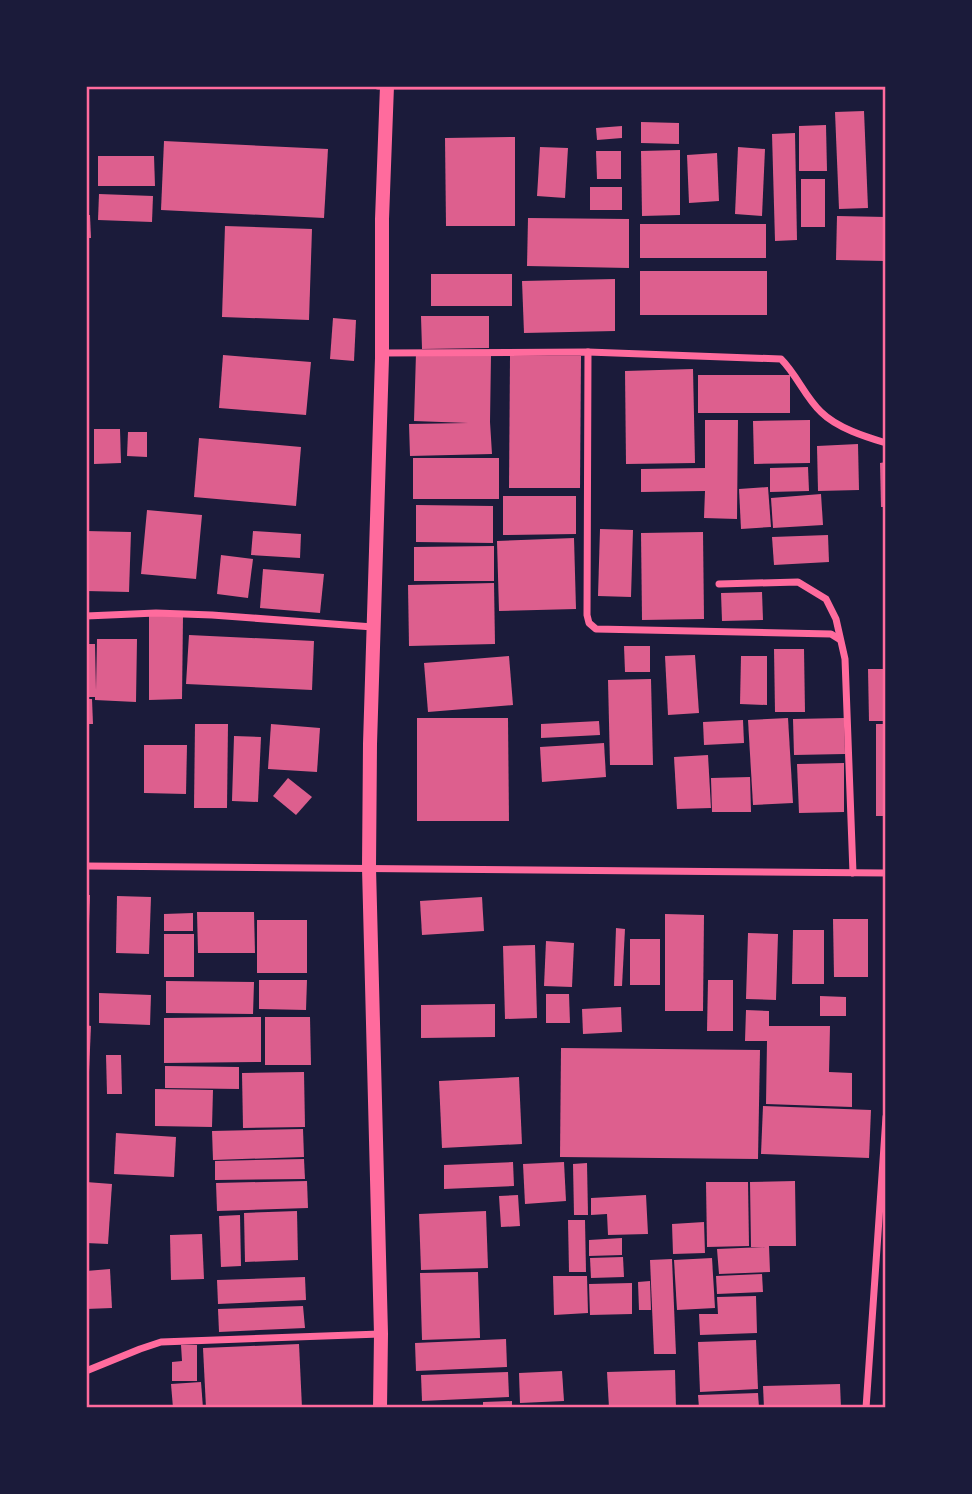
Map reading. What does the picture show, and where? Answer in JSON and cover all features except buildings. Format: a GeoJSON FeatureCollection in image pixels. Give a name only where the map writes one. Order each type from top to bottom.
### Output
{"type":"FeatureCollection","features":[{"type":"Feature","properties":{"kind":"main road"},"geometry":{"type":"LineString","coordinates":[[380,1408],[381,1334],[369,869],[387,86]]}},
{"type":"Feature","properties":{"kind":"street"},"geometry":{"type":"LineString","coordinates":[[378,86],[886,86]]}},
{"type":"Feature","properties":{"kind":"street"},"geometry":{"type":"LineString","coordinates":[[382,353],[588,352],[781,359],[795,373],[822,414],[850,430],[886,443]]}},
{"type":"Feature","properties":{"kind":"street"},"geometry":{"type":"LineString","coordinates":[[588,352],[589,623],[596,629],[831,634],[839,639],[844,645],[845,659],[853,873]]}},
{"type":"Feature","properties":{"kind":"street"},"geometry":{"type":"LineString","coordinates":[[719,584],[805,584],[826,599],[838,624],[839,639]]}},
{"type":"Feature","properties":{"kind":"street"},"geometry":{"type":"LineString","coordinates":[[86,616],[167,614],[373,627]]}},
{"type":"Feature","properties":{"kind":"street"},"geometry":{"type":"LineString","coordinates":[[86,866],[886,873]]}},
{"type":"Feature","properties":{"kind":"street"},"geometry":{"type":"LineString","coordinates":[[866,1408],[886,1117]]}},
{"type":"Feature","properties":{"kind":"street"},"geometry":{"type":"LineString","coordinates":[[86,1371],[162,1342],[381,1334]]}}]}
